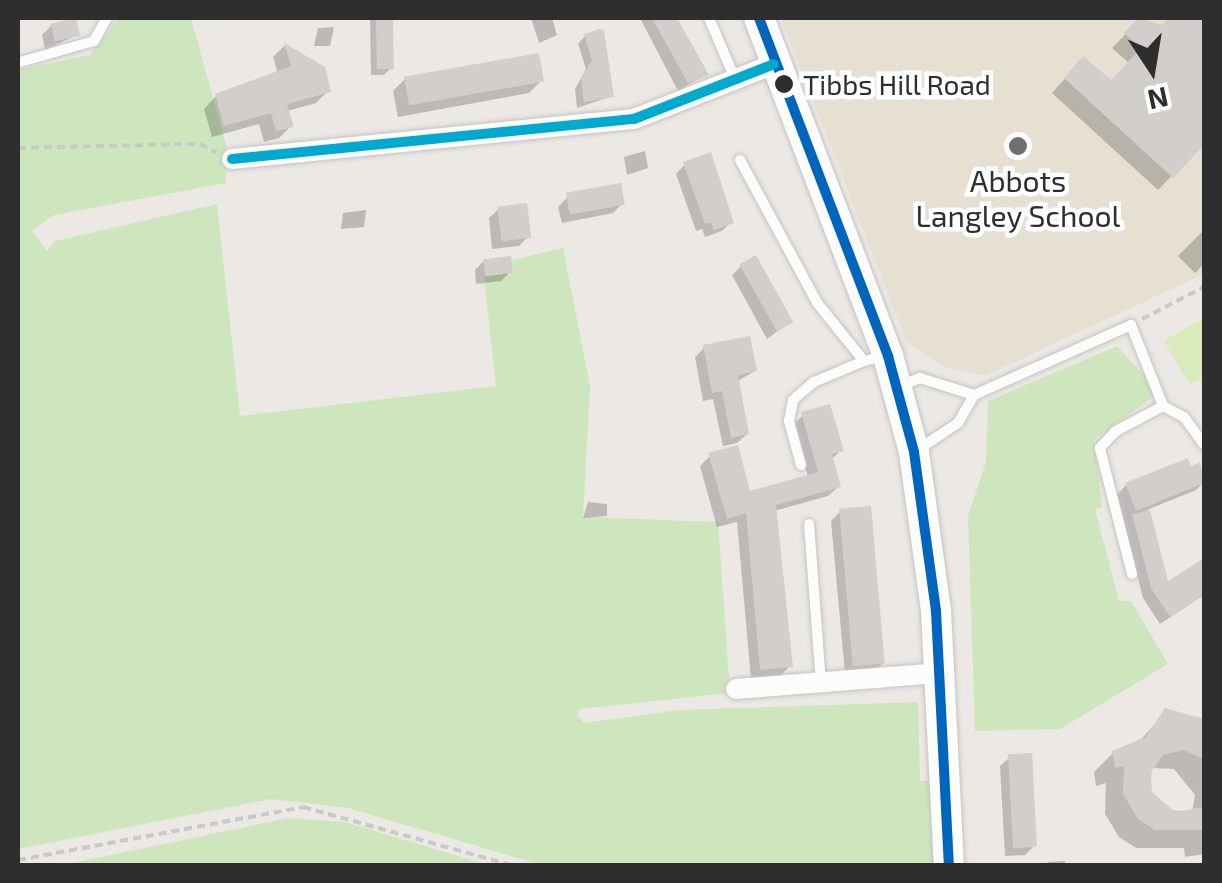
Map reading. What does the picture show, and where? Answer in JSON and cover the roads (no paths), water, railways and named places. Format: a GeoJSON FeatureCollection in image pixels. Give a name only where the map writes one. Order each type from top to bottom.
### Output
{"type":"FeatureCollection","features":[{"type":"Feature","properties":{"kind":"street"},"geometry":{"type":"LineString","coordinates":[[759,18],[876,358],[898,387],[914,452],[928,524],[949,866]]}},
{"type":"Feature","properties":{"kind":"street"},"geometry":{"type":"LineString","coordinates":[[232,159],[561,131],[634,120],[774,64]]}},
{"type":"Feature","properties":{"kind":"street"},"geometry":{"type":"LineString","coordinates":[[736,689],[940,673]]}},
{"type":"Feature","properties":{"kind":"lane"},"geometry":{"type":"LineString","coordinates":[[20,62],[94,42],[108,18]]}},
{"type":"Feature","properties":{"kind":"lane"},"geometry":{"type":"LineString","coordinates":[[709,18],[735,80]]}},
{"type":"Feature","properties":{"kind":"lane"},"geometry":{"type":"LineString","coordinates":[[740,160],[818,304],[876,358],[814,382],[793,400],[789,421],[801,466]]}},
{"type":"Feature","properties":{"kind":"lane"},"geometry":{"type":"LineString","coordinates":[[914,452],[958,424],[974,395],[1131,325],[1163,406],[1184,417],[1204,445]]}},
{"type":"Feature","properties":{"kind":"lane"},"geometry":{"type":"LineString","coordinates":[[898,387],[920,378],[974,395]]}},
{"type":"Feature","properties":{"kind":"lane"},"geometry":{"type":"LineString","coordinates":[[1132,574],[1100,448],[1163,406]]}},
{"type":"Feature","properties":{"kind":"lane"},"geometry":{"type":"LineString","coordinates":[[810,524],[821,682]]}},
{"type":"Feature","properties":{"kind":"place","name":"Tibbs Hill Road"},"geometry":{"type":"Point","coordinates":[784,84]}},
{"type":"Feature","properties":{"kind":"place","name":"Abbots Langley School"},"geometry":{"type":"Point","coordinates":[1018,146]}}]}
